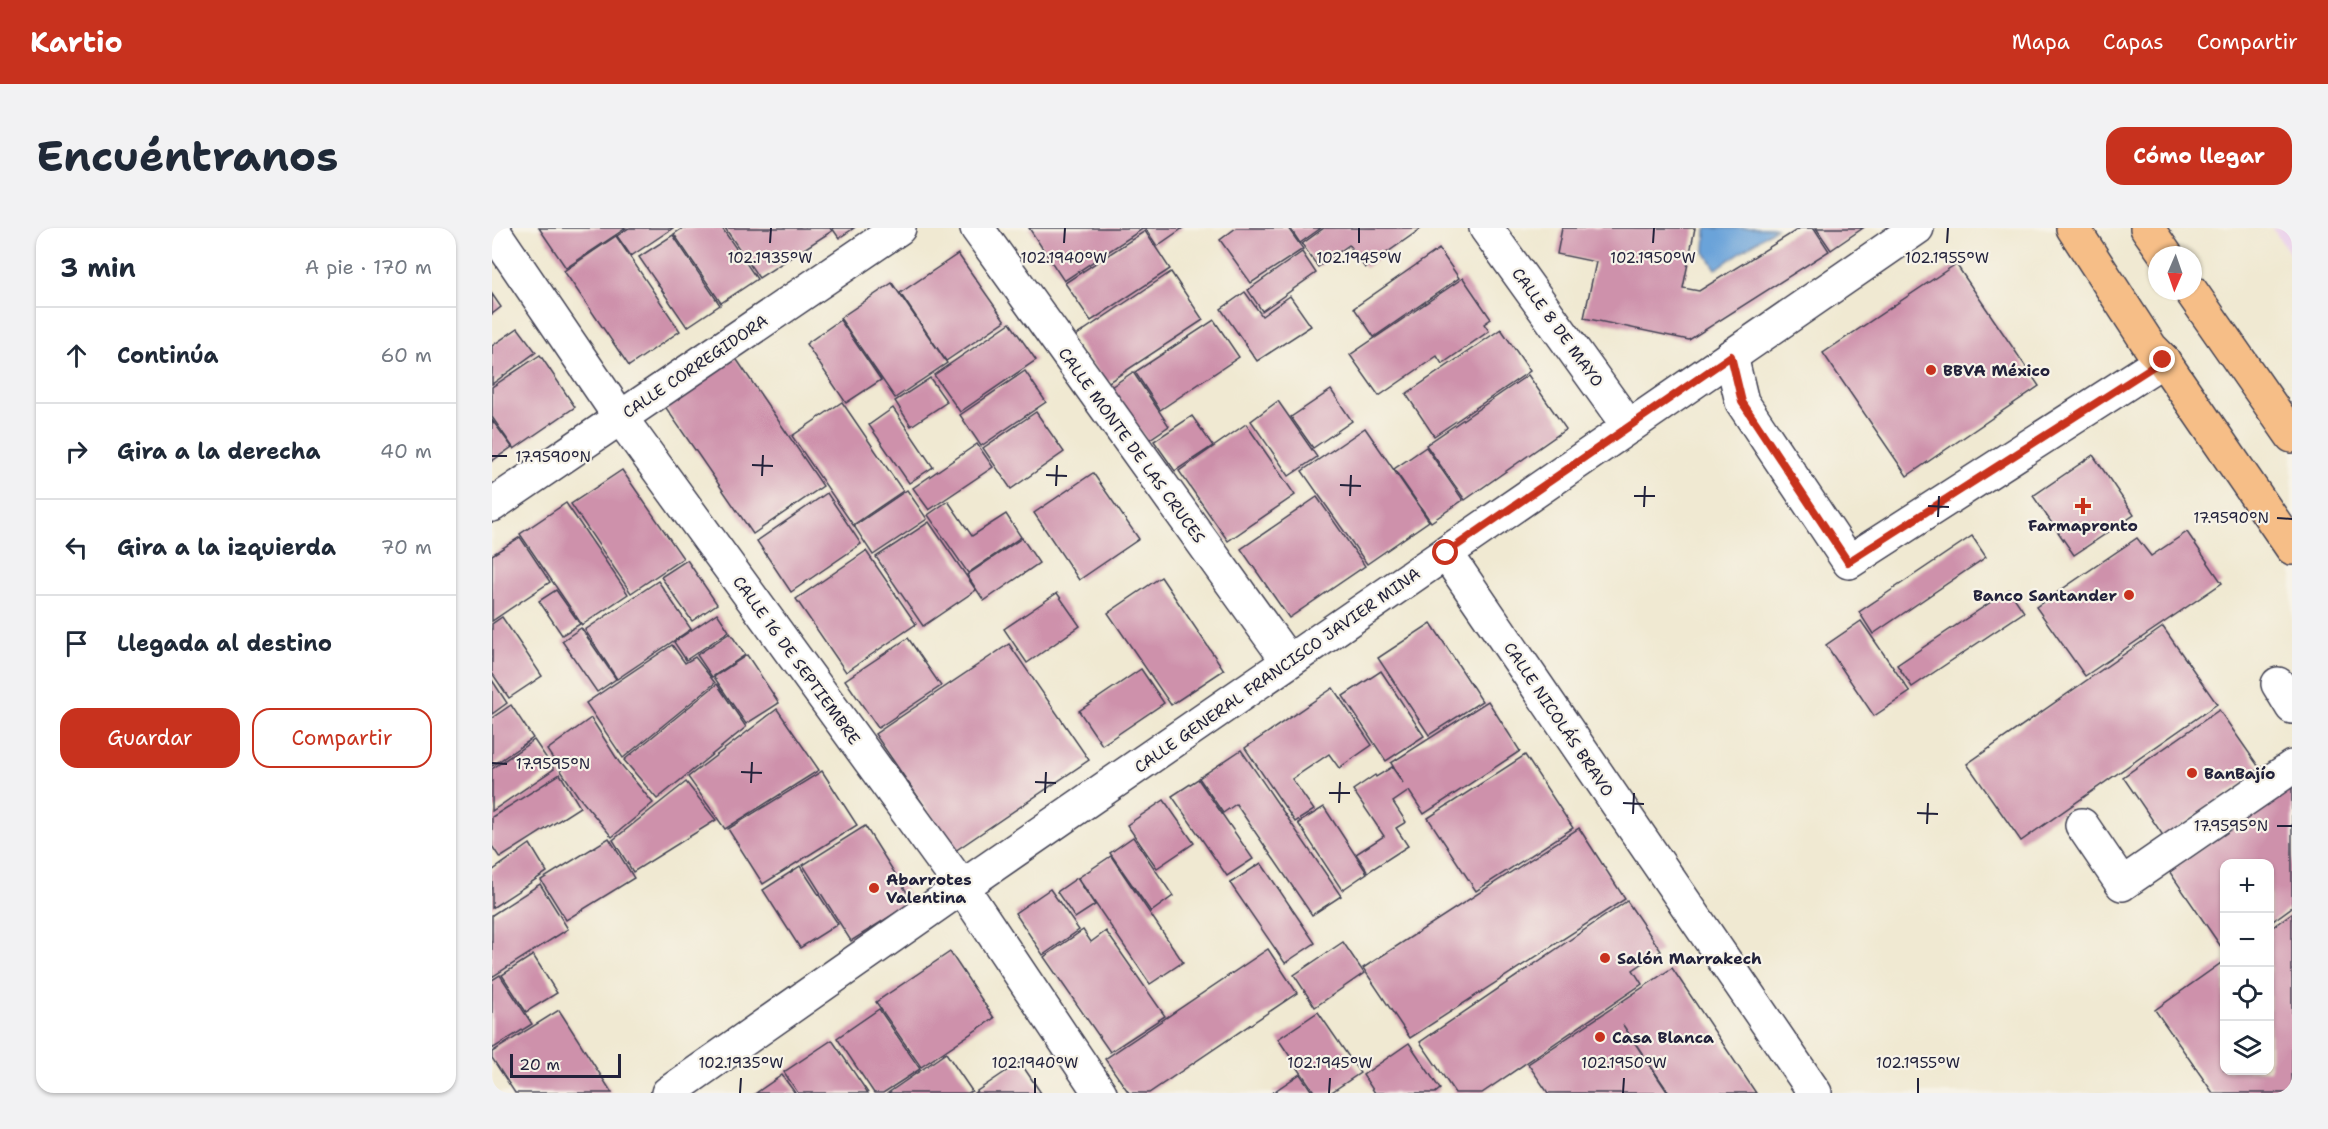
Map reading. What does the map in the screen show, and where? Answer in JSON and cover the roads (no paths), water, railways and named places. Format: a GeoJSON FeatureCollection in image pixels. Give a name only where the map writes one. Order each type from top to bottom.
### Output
{"type":"FeatureCollection","features":[{"type":"Feature","properties":{"kind":"main road"},"geometry":{"type":"LineString","coordinates":[[2073,228],[2151,348],[2163,360],[2292,548]]}},
{"type":"Feature","properties":{"kind":"main road"},"geometry":{"type":"LineString","coordinates":[[2147,228],[2160,246]]}},
{"type":"Feature","properties":{"kind":"main road"},"geometry":{"type":"LineString","coordinates":[[2197,300],[2292,436]]}},
{"type":"Feature","properties":{"kind":"street","name":"CALLE CORREGIDORA"},"geometry":{"type":"LineString","coordinates":[[492,505],[899,228]]}},
{"type":"Feature","properties":{"kind":"street","name":"CALLE MONTE DE LAS CRUCES"},"geometry":{"type":"LineString","coordinates":[[977,228],[1288,661]]}},
{"type":"Feature","properties":{"kind":"street","name":"CALLE 8 DE MAYO"},"geometry":{"type":"LineString","coordinates":[[1486,228],[1629,427]]}},
{"type":"Feature","properties":{"kind":"street","name":"CALLE GENERAL FRANCISCO JAVIER MINA"},"geometry":{"type":"LineString","coordinates":[[668,1093],[1288,661],[1917,228]]}},
{"type":"Feature","properties":{"kind":"street","name":"CALLE 16 DE SEPTIEMBRE"},"geometry":{"type":"LineString","coordinates":[[492,229],[620,417],[962,887],[1100,1093]]}},
{"type":"Feature","properties":{"kind":"street"},"geometry":{"type":"LineString","coordinates":[[1731,356],[1742,402],[1848,562],[2163,360]]}},
{"type":"Feature","properties":{"kind":"street","name":"CALLE NICOLÁS BRAVO"},"geometry":{"type":"LineString","coordinates":[[1446,553],[1815,1093]]}},
{"type":"Feature","properties":{"kind":"street"},"geometry":{"type":"LineString","coordinates":[[2082,825],[2122,884],[2292,767]]}},
{"type":"Feature","properties":{"kind":"water"},"geometry":{"type":"Polygon","coordinates":[[[1709,228],[1776,228],[1716,269],[1705,252],[1706,230],[1709,228]]]}},
{"type":"Feature","properties":{"kind":"place","name":"BBVA México"},"geometry":{"type":"Point","coordinates":[1931,370]}},
{"type":"Feature","properties":{"kind":"place","name":"Farmapronto"},"geometry":{"type":"Point","coordinates":[2083,506]}},
{"type":"Feature","properties":{"kind":"place","name":"Banco Santander"},"geometry":{"type":"Point","coordinates":[2129,595]}},
{"type":"Feature","properties":{"kind":"place","name":"BanBajío"},"geometry":{"type":"Point","coordinates":[2192,773]}},
{"type":"Feature","properties":{"kind":"place","name":"Abarrotes Valentina"},"geometry":{"type":"Point","coordinates":[874,888]}},
{"type":"Feature","properties":{"kind":"place","name":"Salón Marrakech"},"geometry":{"type":"Point","coordinates":[1605,958]}},
{"type":"Feature","properties":{"kind":"place","name":"Casa Blanca"},"geometry":{"type":"Point","coordinates":[1600,1037]}}]}
